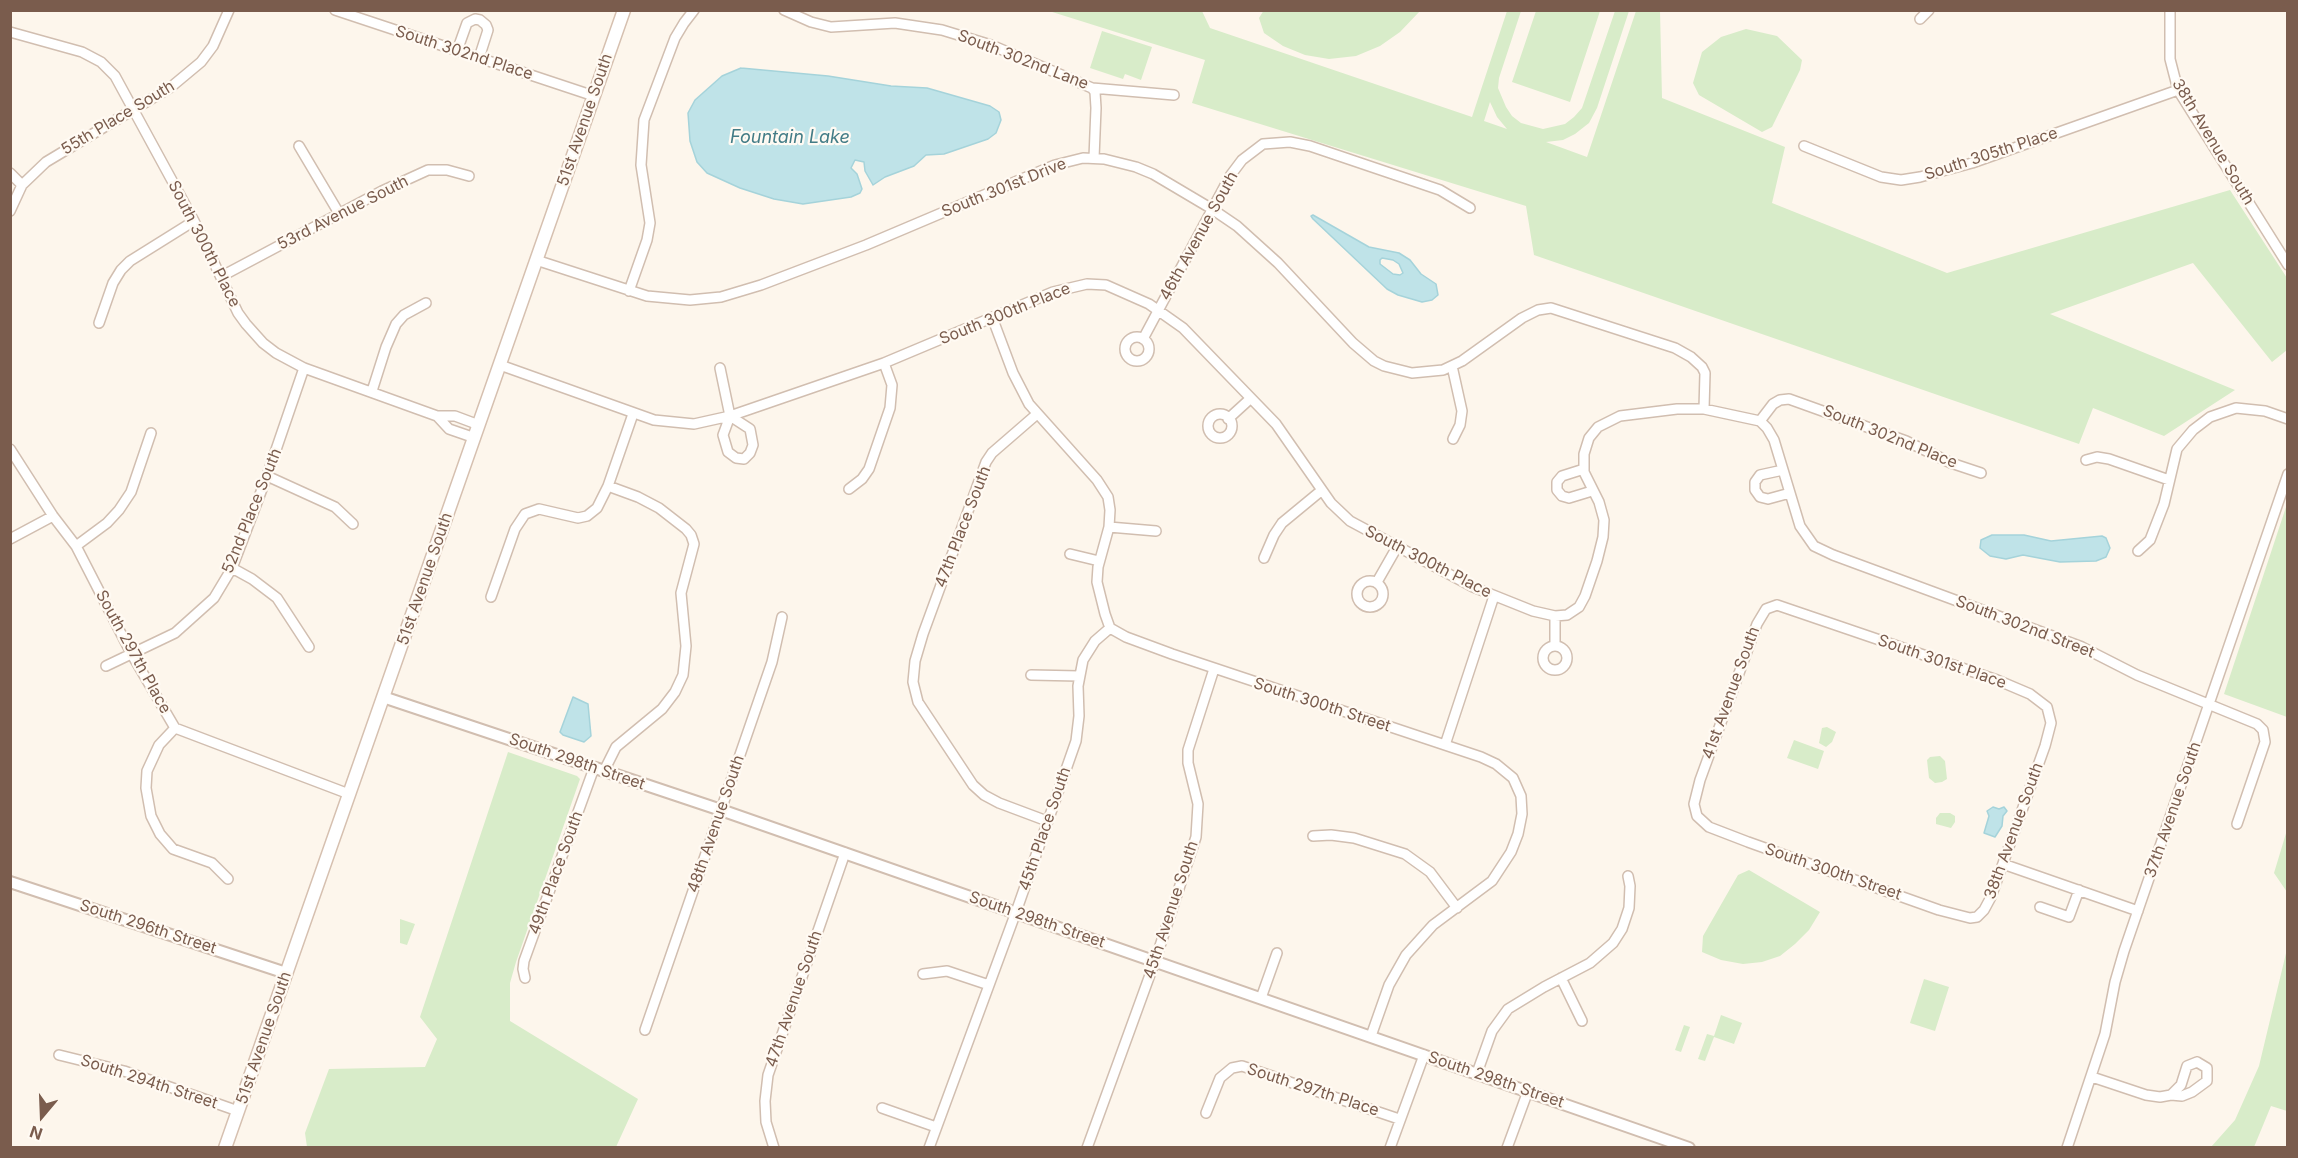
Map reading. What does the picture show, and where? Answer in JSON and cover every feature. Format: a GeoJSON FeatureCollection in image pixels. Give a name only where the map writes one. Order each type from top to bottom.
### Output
{"type":"FeatureCollection","features":[{"type":"Feature","properties":{"kind":"main road","name":"51st Avenue South"},"geometry":{"type":"LineString","coordinates":[[225,1148],[624,10]]}},
{"type":"Feature","properties":{"kind":"street","name":"55th Place South"},"geometry":{"type":"LineString","coordinates":[[10,211],[22,185],[46,162],[171,87],[201,62],[213,46],[229,10]]}},
{"type":"Feature","properties":{"kind":"street"},"geometry":{"type":"LineString","coordinates":[[365,21],[368,10]]}},
{"type":"Feature","properties":{"kind":"street"},"geometry":{"type":"LineString","coordinates":[[629,291],[650,228],[650,213],[641,165],[644,120],[675,38],[687,17],[694,10]]}},
{"type":"Feature","properties":{"kind":"street","name":"South 302nd Lane"},"geometry":{"type":"LineString","coordinates":[[784,10],[811,22],[836,27],[895,23],[942,30],[991,45],[1092,88],[1174,95]]}},
{"type":"Feature","properties":{"kind":"street"},"geometry":{"type":"LineString","coordinates":[[1920,20],[1929,10]]}},
{"type":"Feature","properties":{"kind":"street","name":"38th Avenue South"},"geometry":{"type":"LineString","coordinates":[[2170,10],[2170,59],[2178,90],[2288,265]]}},
{"type":"Feature","properties":{"kind":"street","name":"South 302nd Place"},"geometry":{"type":"LineString","coordinates":[[340,11],[594,96]]}},
{"type":"Feature","properties":{"kind":"street"},"geometry":{"type":"LineString","coordinates":[[457,51],[467,23],[471,20],[480,20],[488,30],[479,58]]}},
{"type":"Feature","properties":{"kind":"street","name":"South 300th Place"},"geometry":{"type":"LineString","coordinates":[[10,32],[82,51],[101,62],[115,76],[194,221],[238,313],[254,334],[276,353],[304,368],[437,416],[455,416],[479,425]]}},
{"type":"Feature","properties":{"kind":"street"},"geometry":{"type":"LineString","coordinates":[[1092,88],[1095,92],[1096,108],[1094,158]]}},
{"type":"Feature","properties":{"kind":"street","name":"South 305th Place"},"geometry":{"type":"LineString","coordinates":[[1804,146],[1881,177],[1900,180],[1920,177],[1972,162],[2178,90]]}},
{"type":"Feature","properties":{"kind":"street","name":"46th Avenue South"},"geometry":{"type":"LineString","coordinates":[[1143,339],[1212,208],[1242,160],[1263,144],[1275,142],[1310,146],[1440,190],[1470,208]]}},
{"type":"Feature","properties":{"kind":"street"},"geometry":{"type":"LineString","coordinates":[[298,146],[340,215]]}},
{"type":"Feature","properties":{"kind":"street","name":"South 301st Drive"},"geometry":{"type":"LineString","coordinates":[[536,260],[629,291],[672,300],[703,300],[721,297],[761,285],[866,245],[1055,165],[1083,158],[1094,158],[1136,166],[1212,208],[1237,226],[1265,250],[1353,343],[1374,361],[1394,370],[1412,373],[1435,372],[1452,366]]}},
{"type":"Feature","properties":{"kind":"street","name":"53rd Avenue South"},"geometry":{"type":"LineString","coordinates":[[222,276],[382,191],[428,170],[447,170],[469,176]]}},
{"type":"Feature","properties":{"kind":"street"},"geometry":{"type":"LineString","coordinates":[[10,173],[22,185]]}},
{"type":"Feature","properties":{"kind":"street"},"geometry":{"type":"LineString","coordinates":[[99,323],[113,283],[121,270],[130,261],[194,221]]}},
{"type":"Feature","properties":{"kind":"street","name":"South 300th Place"},"geometry":{"type":"LineString","coordinates":[[500,365],[633,414],[654,420],[687,424],[730,416],[884,363],[1053,292],[1088,284],[1116,288],[1158,309],[1183,328],[1290,442],[1331,503],[1350,520],[1397,547],[1494,596],[1533,611],[1555,616]]}},
{"type":"Feature","properties":{"kind":"street"},"geometry":{"type":"LineString","coordinates":[[372,391],[396,324],[410,310],[426,303]]}},
{"type":"Feature","properties":{"kind":"street"},"geometry":{"type":"LineString","coordinates":[[1453,439],[1460,425],[1462,405],[1452,366],[1531,313],[1551,308],[1674,348],[1691,357],[1705,373],[1704,409]]}},
{"type":"Feature","properties":{"kind":"street"},"geometry":{"type":"LineString","coordinates":[[992,317],[1022,391],[1037,414],[1103,488],[1110,503],[1109,527],[1099,561],[1097,582],[1110,628]]}},
{"type":"Feature","properties":{"kind":"street"},"geometry":{"type":"LineString","coordinates":[[849,489],[869,470],[890,408],[892,385],[884,363]]}},
{"type":"Feature","properties":{"kind":"street","name":"52nd Place South"},"geometry":{"type":"LineString","coordinates":[[106,666],[175,633],[214,598],[232,568],[304,368]]}},
{"type":"Feature","properties":{"kind":"street"},"geometry":{"type":"LineString","coordinates":[[720,368],[730,416]]}},
{"type":"Feature","properties":{"kind":"street"},"geometry":{"type":"LineString","coordinates":[[1228,419],[1251,398]]}},
{"type":"Feature","properties":{"kind":"street","name":"South 302nd Place"},"geometry":{"type":"LineString","coordinates":[[1760,421],[1773,404],[1789,399],[1906,441],[1943,460],[1981,473]]}},
{"type":"Feature","properties":{"kind":"street"},"geometry":{"type":"LineString","coordinates":[[1555,646],[1555,616],[1567,615],[1579,607],[1597,561],[1603,537],[1604,520],[1599,502],[1584,470],[1584,454],[1589,438],[1598,427],[1608,420],[1626,415],[1677,409],[1704,409],[1748,417],[1760,421],[1774,440],[1790,493],[1768,499],[1760,497],[1755,490],[1755,482],[1760,476],[1783,470]]}},
{"type":"Feature","properties":{"kind":"street"},"geometry":{"type":"LineString","coordinates":[[2138,551],[2151,540],[2164,504],[2177,449],[2193,430],[2210,417],[2229,409],[2265,411],[2288,419]]}},
{"type":"Feature","properties":{"kind":"street"},"geometry":{"type":"LineString","coordinates":[[491,597],[515,529],[525,514],[539,509],[573,518],[582,518],[592,513],[602,500],[608,486],[633,414]]}},
{"type":"Feature","properties":{"kind":"street","name":"47th Place South"},"geometry":{"type":"LineString","coordinates":[[1037,414],[992,453],[979,477],[920,643],[913,673],[915,692],[924,711],[965,775],[978,791],[999,803],[1047,821]]}},
{"type":"Feature","properties":{"kind":"street","name":"South 300th Place"},"geometry":{"type":"LineString","coordinates":[[437,416],[449,429],[475,438]]}},
{"type":"Feature","properties":{"kind":"street"},"geometry":{"type":"LineString","coordinates":[[76,546],[107,523],[131,492],[151,433]]}},
{"type":"Feature","properties":{"kind":"street","name":"South 297th Place"},"geometry":{"type":"LineString","coordinates":[[10,449],[53,516],[76,546],[131,653],[175,728],[349,794]]}},
{"type":"Feature","properties":{"kind":"street"},"geometry":{"type":"LineString","coordinates":[[2086,460],[2097,457],[2109,459],[2169,480]]}},
{"type":"Feature","properties":{"kind":"street"},"geometry":{"type":"LineString","coordinates":[[1584,470],[1562,476],[1557,482],[1557,490],[1562,496],[1569,498],[1592,491]]}},
{"type":"Feature","properties":{"kind":"street","name":"37th Avenue South"},"geometry":{"type":"LineString","coordinates":[[2067,1148],[2108,1024],[2118,971],[2288,474]]}},
{"type":"Feature","properties":{"kind":"street"},"geometry":{"type":"LineString","coordinates":[[267,476],[335,507],[353,524]]}},
{"type":"Feature","properties":{"kind":"street","name":"49th Place South"},"geometry":{"type":"LineString","coordinates":[[525,978],[524,961],[599,770],[616,747],[662,709],[675,692],[682,675],[686,645],[681,593],[694,544],[691,535],[652,504],[608,486]]}},
{"type":"Feature","properties":{"kind":"street"},"geometry":{"type":"LineString","coordinates":[[1264,558],[1281,523],[1322,490]]}},
{"type":"Feature","properties":{"kind":"street","name":"South 302nd Street"},"geometry":{"type":"LineString","coordinates":[[1790,493],[1807,538],[1823,551],[2082,647],[2137,675],[2257,724],[2265,735],[2263,751],[2237,824]]}},
{"type":"Feature","properties":{"kind":"street"},"geometry":{"type":"LineString","coordinates":[[10,539],[53,516]]}},
{"type":"Feature","properties":{"kind":"street"},"geometry":{"type":"LineString","coordinates":[[1109,527],[1156,531]]}},
{"type":"Feature","properties":{"kind":"street"},"geometry":{"type":"LineString","coordinates":[[1377,582],[1397,547]]}},
{"type":"Feature","properties":{"kind":"street"},"geometry":{"type":"LineString","coordinates":[[1070,554],[1099,561]]}},
{"type":"Feature","properties":{"kind":"street"},"geometry":{"type":"LineString","coordinates":[[232,568],[252,579],[277,598],[309,647]]}},
{"type":"Feature","properties":{"kind":"street"},"geometry":{"type":"LineString","coordinates":[[1445,745],[1494,596]]}},
{"type":"Feature","properties":{"kind":"street","name":"41st Avenue South"},"geometry":{"type":"LineString","coordinates":[[1694,808],[1703,771],[1761,615],[1773,606],[1793,610]]}},
{"type":"Feature","properties":{"kind":"street","name":"South 301st Place"},"geometry":{"type":"LineString","coordinates":[[1793,610],[2030,694],[2044,703],[2050,714],[2050,728],[2045,746]]}},
{"type":"Feature","properties":{"kind":"street","name":"48th Avenue South"},"geometry":{"type":"LineString","coordinates":[[645,1030],[772,662],[782,617]]}},
{"type":"Feature","properties":{"kind":"street","name":"South 300th Street"},"geometry":{"type":"LineString","coordinates":[[1110,628],[1126,638],[1214,669],[1445,745],[1496,764],[1514,778],[1521,796],[1521,825],[1511,852],[1492,881],[1456,908]]}},
{"type":"Feature","properties":{"kind":"street","name":"45th Place South"},"geometry":{"type":"LineString","coordinates":[[928,1148],[1016,912],[1077,735],[1079,676],[1083,660],[1090,647],[1110,628]]}},
{"type":"Feature","properties":{"kind":"street","name":"45th Avenue South"},"geometry":{"type":"LineString","coordinates":[[1087,1148],[1155,961],[1196,837],[1198,811],[1188,763],[1188,750],[1214,669]]}},
{"type":"Feature","properties":{"kind":"street"},"geometry":{"type":"LineString","coordinates":[[1031,675],[1079,676]]}},
{"type":"Feature","properties":{"kind":"street","name":"South 298th Street"},"geometry":{"type":"LineString","coordinates":[[383,697],[721,810],[1689,1148]]}},
{"type":"Feature","properties":{"kind":"street"},"geometry":{"type":"LineString","coordinates":[[175,728],[159,745],[147,771],[146,788],[151,816],[160,834],[173,849],[212,863],[228,879]]}},
{"type":"Feature","properties":{"kind":"street","name":"38th Avenue South"},"geometry":{"type":"LineString","coordinates":[[1981,914],[1991,897],[2045,746]]}},
{"type":"Feature","properties":{"kind":"street","name":"South 300th Street"},"geometry":{"type":"LineString","coordinates":[[1694,808],[1700,820],[1709,827],[1748,842],[1952,914],[1970,918],[1981,914]]}},
{"type":"Feature","properties":{"kind":"street"},"geometry":{"type":"LineString","coordinates":[[1313,836],[1331,835],[1354,838],[1405,854],[1430,872],[1456,908],[1433,925],[1406,955],[1389,986],[1371,1036]]}},
{"type":"Feature","properties":{"kind":"street","name":"47th Avenue South"},"geometry":{"type":"LineString","coordinates":[[774,1148],[766,1122],[765,1101],[768,1075],[845,853]]}},
{"type":"Feature","properties":{"kind":"street"},"geometry":{"type":"LineString","coordinates":[[2003,864],[2138,911]]}},
{"type":"Feature","properties":{"kind":"street"},"geometry":{"type":"LineString","coordinates":[[1477,1073],[1492,1031],[1503,1014],[1514,1004],[1596,959],[1618,936],[1629,908],[1628,876]]}},
{"type":"Feature","properties":{"kind":"street","name":"South 296th Street"},"geometry":{"type":"LineString","coordinates":[[10,882],[286,974]]}},
{"type":"Feature","properties":{"kind":"street"},"geometry":{"type":"LineString","coordinates":[[2040,907],[2069,917],[2079,890]]}},
{"type":"Feature","properties":{"kind":"street"},"geometry":{"type":"LineString","coordinates":[[1261,998],[1277,953]]}},
{"type":"Feature","properties":{"kind":"street"},"geometry":{"type":"LineString","coordinates":[[923,974],[947,971],[989,985]]}},
{"type":"Feature","properties":{"kind":"street"},"geometry":{"type":"LineString","coordinates":[[1561,978],[1582,1022]]}},
{"type":"Feature","properties":{"kind":"street","name":"South 294th Street"},"geometry":{"type":"LineString","coordinates":[[59,1055],[124,1071],[238,1111]]}},
{"type":"Feature","properties":{"kind":"street"},"geometry":{"type":"LineString","coordinates":[[1390,1148],[1424,1055]]}},
{"type":"Feature","properties":{"kind":"street","name":"South 297th Place"},"geometry":{"type":"LineString","coordinates":[[1206,1113],[1218,1080],[1227,1071],[1242,1066],[1399,1119]]}},
{"type":"Feature","properties":{"kind":"street"},"geometry":{"type":"LineString","coordinates":[[2092,1077],[2146,1095],[2160,1097],[2171,1095]]}},
{"type":"Feature","properties":{"kind":"street"},"geometry":{"type":"LineString","coordinates":[[1507,1148],[1528,1091]]}},
{"type":"Feature","properties":{"kind":"street"},"geometry":{"type":"LineString","coordinates":[[882,1108],[936,1127]]}},
{"type":"Feature","properties":{"kind":"green space"},"geometry":{"type":"Polygon","coordinates":[[[1264,10],[1420,11],[1400,32],[1380,46],[1356,56],[1329,59],[1305,55],[1283,46],[1264,33],[1259,18],[1264,10]]]}},
{"type":"Feature","properties":{"kind":"green space"},"geometry":{"type":"Polygon","coordinates":[[[1049,11],[1202,11],[1210,28],[1472,117],[1507,11],[1521,11],[1499,78],[1498,88],[1512,116],[1521,123],[1543,129],[1565,124],[1582,108],[1615,11],[1629,11],[1597,108],[1589,123],[1563,140],[1546,142],[1587,157],[1636,11],[1660,11],[1662,98],[1785,147],[1772,203],[1947,273],[2230,190],[2287,278],[2287,350],[2272,362],[2193,263],[2050,314],[2235,390],[2164,436],[2093,408],[2079,444],[1534,255],[1526,206],[1192,103],[1205,60],[1049,11]],[[1490,102],[1484,121],[1507,129],[1497,117],[1490,102]]]}},
{"type":"Feature","properties":{"kind":"green space"},"geometry":{"type":"Polygon","coordinates":[[[1536,11],[1600,11],[1570,102],[1512,82],[1536,11]]]}},
{"type":"Feature","properties":{"kind":"green space"},"geometry":{"type":"Polygon","coordinates":[[[1746,29],[1777,36],[1802,60],[1800,70],[1772,127],[1762,132],[1699,95],[1693,83],[1702,52],[1721,37],[1746,29]]]}},
{"type":"Feature","properties":{"kind":"green space"},"geometry":{"type":"Polygon","coordinates":[[[1102,31],[1152,47],[1141,80],[1125,74],[1123,79],[1090,68],[1102,31]]]}},
{"type":"Feature","properties":{"kind":"green space"},"geometry":{"type":"Polygon","coordinates":[[[2287,504],[2287,717],[2224,694],[2287,504]]]}},
{"type":"Feature","properties":{"kind":"green space"},"geometry":{"type":"Polygon","coordinates":[[[1827,727],[1836,732],[1832,742],[1826,747],[1819,743],[1822,728],[1827,727]]]}},
{"type":"Feature","properties":{"kind":"green space"},"geometry":{"type":"Polygon","coordinates":[[[1794,740],[1824,751],[1818,769],[1787,758],[1794,740]]]}},
{"type":"Feature","properties":{"kind":"green space"},"geometry":{"type":"Polygon","coordinates":[[[508,752],[580,779],[516,962],[510,983],[510,1021],[638,1099],[616,1147],[307,1147],[305,1133],[329,1069],[425,1067],[437,1039],[420,1017],[508,752]]]}},
{"type":"Feature","properties":{"kind":"green space"},"geometry":{"type":"Polygon","coordinates":[[[1940,756],[1945,761],[1947,779],[1935,783],[1929,778],[1927,760],[1930,757],[1940,756]]]}},
{"type":"Feature","properties":{"kind":"green space"},"geometry":{"type":"Polygon","coordinates":[[[1940,813],[1950,813],[1955,816],[1955,822],[1951,828],[1936,824],[1936,818],[1940,813]]]}},
{"type":"Feature","properties":{"kind":"green space"},"geometry":{"type":"Polygon","coordinates":[[[2287,830],[2287,892],[2274,873],[2287,830]]]}},
{"type":"Feature","properties":{"kind":"green space"},"geometry":{"type":"Polygon","coordinates":[[[1749,870],[1820,912],[1809,930],[1780,956],[1762,962],[1743,964],[1721,960],[1702,952],[1703,936],[1738,875],[1749,870]]]}},
{"type":"Feature","properties":{"kind":"green space"},"geometry":{"type":"Polygon","coordinates":[[[400,919],[415,924],[407,945],[400,943],[400,919]]]}},
{"type":"Feature","properties":{"kind":"green space"},"geometry":{"type":"Polygon","coordinates":[[[2287,949],[2287,1111],[2271,1106],[2254,1147],[2211,1147],[2235,1120],[2259,1066],[2287,949]]]}},
{"type":"Feature","properties":{"kind":"green space"},"geometry":{"type":"Polygon","coordinates":[[[1924,979],[1949,987],[1935,1031],[1910,1023],[1924,979]]]}},
{"type":"Feature","properties":{"kind":"green space"},"geometry":{"type":"Polygon","coordinates":[[[1721,1015],[1742,1023],[1734,1044],[1714,1037],[1705,1061],[1698,1059],[1707,1034],[1714,1036],[1721,1015]]]}},
{"type":"Feature","properties":{"kind":"green space"},"geometry":{"type":"Polygon","coordinates":[[[1684,1025],[1690,1027],[1681,1052],[1675,1050],[1684,1025]]]}},
{"type":"Feature","properties":{"kind":"water","name":"Fountain Lake"},"geometry":{"type":"Polygon","coordinates":[[[741,68],[828,76],[891,86],[927,88],[990,106],[999,112],[1001,120],[996,133],[988,139],[944,154],[926,155],[914,166],[885,177],[873,185],[865,171],[864,162],[855,160],[851,168],[857,174],[862,189],[860,193],[851,197],[803,204],[774,199],[740,188],[707,173],[697,162],[690,141],[688,113],[695,100],[722,76],[741,68]]]}},
{"type":"Feature","properties":{"kind":"water"},"geometry":{"type":"Polygon","coordinates":[[[1313,215],[1369,247],[1399,253],[1410,260],[1421,274],[1436,284],[1438,295],[1432,300],[1422,302],[1387,289],[1311,216],[1313,215]],[[1382,258],[1380,264],[1393,274],[1400,275],[1403,273],[1399,264],[1382,258]]]}},
{"type":"Feature","properties":{"kind":"water"},"geometry":{"type":"Polygon","coordinates":[[[1992,535],[2024,535],[2051,541],[2102,536],[2106,538],[2110,548],[2106,557],[2096,561],[2060,562],[2023,555],[2006,559],[1990,556],[1980,548],[1981,540],[1992,535]]]}},
{"type":"Feature","properties":{"kind":"water"},"geometry":{"type":"Polygon","coordinates":[[[573,697],[588,704],[591,736],[584,742],[560,732],[573,697]]]}},
{"type":"Feature","properties":{"kind":"water"},"geometry":{"type":"Polygon","coordinates":[[[1993,807],[1999,809],[2004,807],[2007,811],[1995,837],[1984,833],[1989,816],[1987,811],[1993,807]]]}}]}
